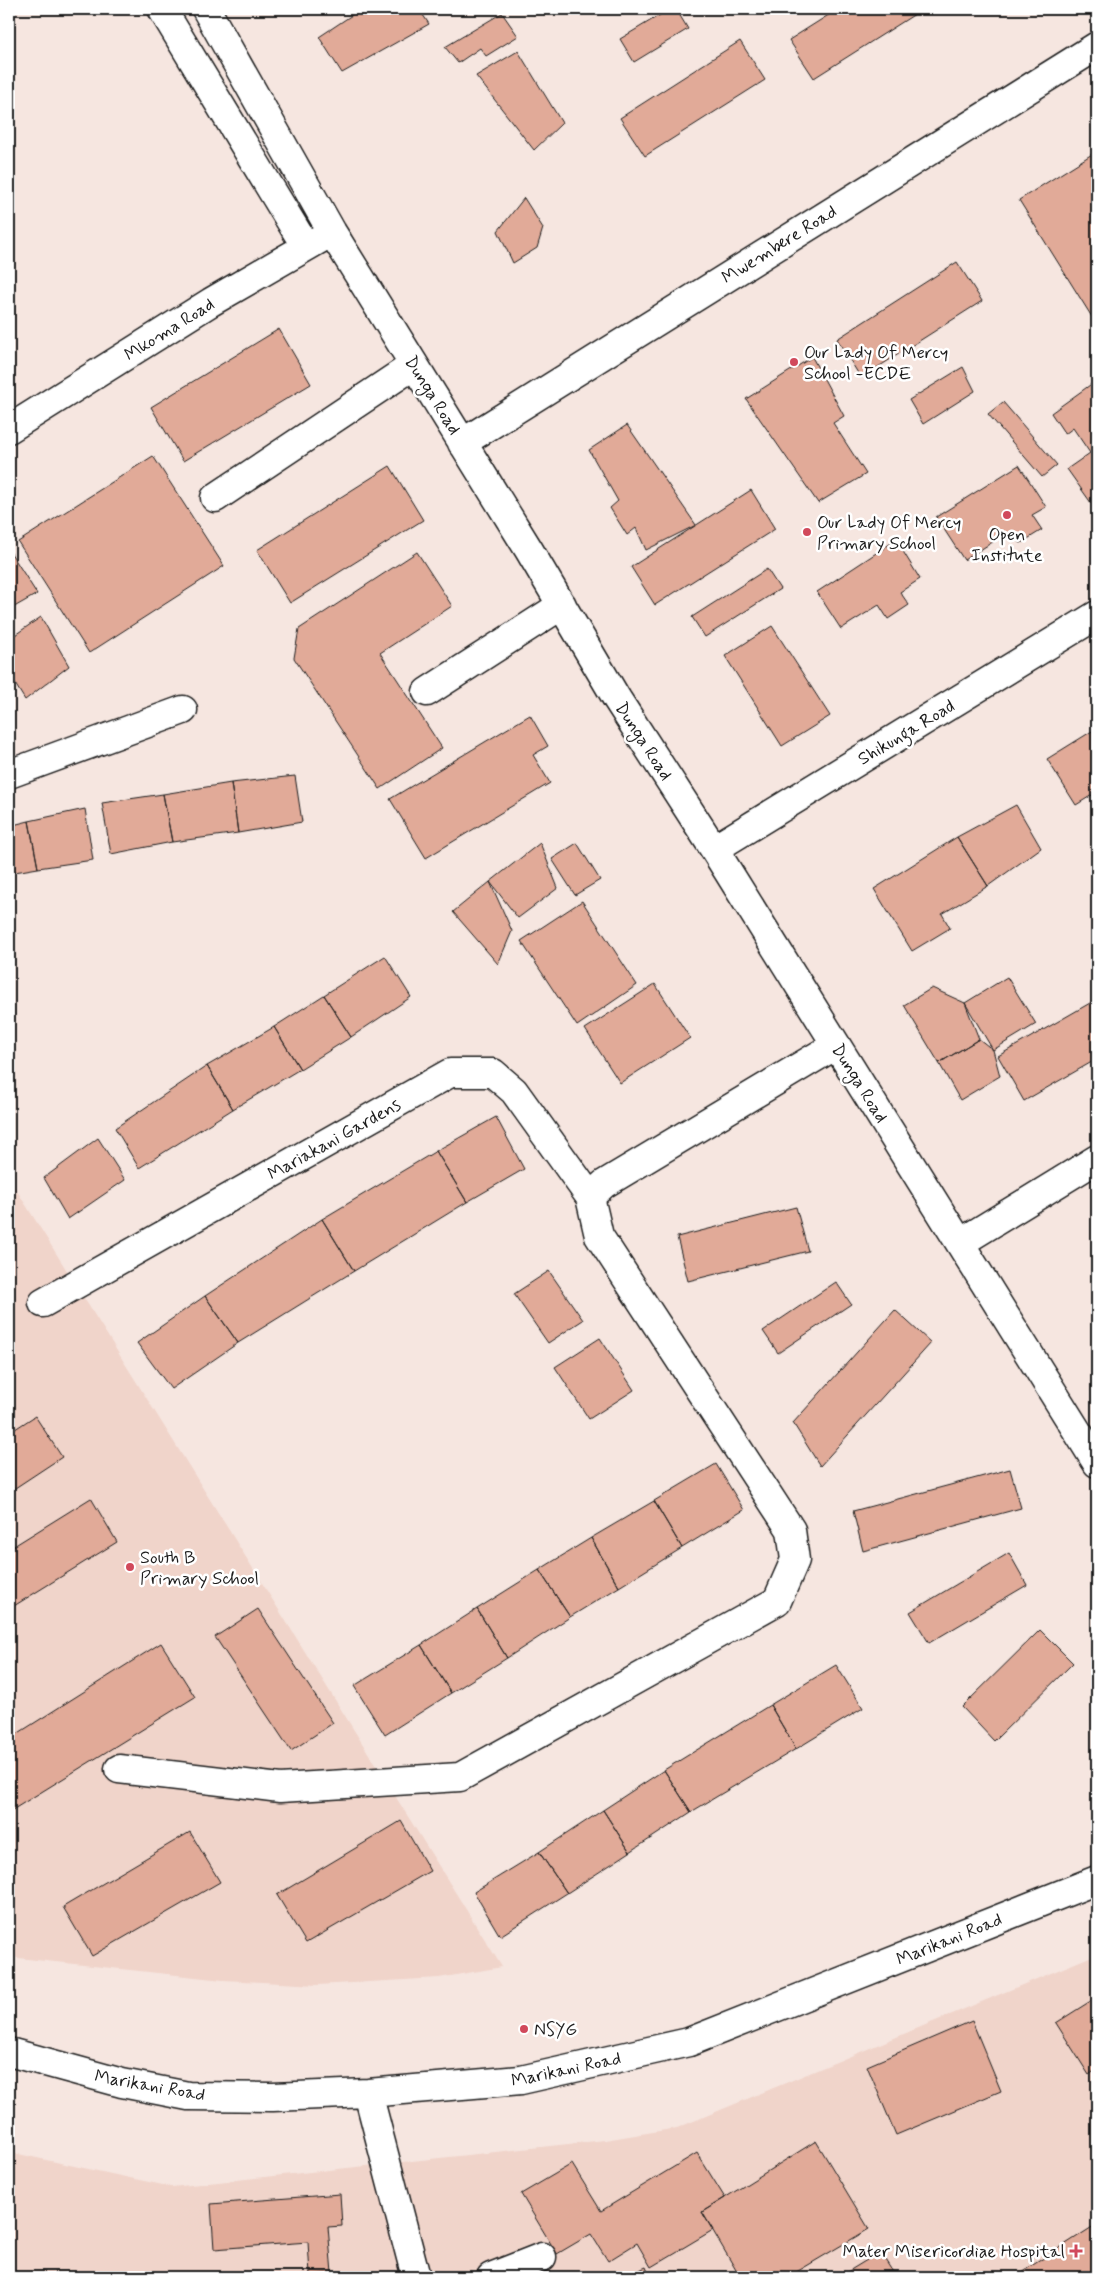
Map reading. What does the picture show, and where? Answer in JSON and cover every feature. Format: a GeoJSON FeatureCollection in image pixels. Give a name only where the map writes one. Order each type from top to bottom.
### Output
{"type":"FeatureCollection","features":[{"type":"Feature","properties":{"kind":"street"},"geometry":{"type":"LineString","coordinates":[[162,9],[306,247]]}},
{"type":"Feature","properties":{"kind":"street","name":"Dunga Road"},"geometry":{"type":"LineString","coordinates":[[206,9],[332,232],[562,605],[617,698],[714,849],[1097,1463]]}},
{"type":"Feature","properties":{"kind":"street","name":"Mwembere Road"},"geometry":{"type":"LineString","coordinates":[[462,443],[1097,46]]}},
{"type":"Feature","properties":{"kind":"street","name":"Mkoma Road"},"geometry":{"type":"LineString","coordinates":[[9,429],[211,302],[332,232]]}},
{"type":"Feature","properties":{"kind":"street"},"geometry":{"type":"LineString","coordinates":[[215,498],[414,366]]}},
{"type":"Feature","properties":{"kind":"street"},"geometry":{"type":"LineString","coordinates":[[428,692],[562,605]]}},
{"type":"Feature","properties":{"kind":"street","name":"Shikunga Road"},"geometry":{"type":"LineString","coordinates":[[714,849],[1097,615]]}},
{"type":"Feature","properties":{"kind":"street"},"geometry":{"type":"LineString","coordinates":[[9,774],[183,710]]}},
{"type":"Feature","properties":{"kind":"street"},"geometry":{"type":"LineString","coordinates":[[119,1769],[280,1788],[460,1777],[777,1601],[795,1560],[791,1530],[599,1236],[590,1197],[604,1184],[836,1045]]}},
{"type":"Feature","properties":{"kind":"street","name":"Mariakani Gardens"},"geometry":{"type":"LineString","coordinates":[[43,1302],[450,1073],[493,1073],[514,1091],[590,1197]]}},
{"type":"Feature","properties":{"kind":"street"},"geometry":{"type":"LineString","coordinates":[[960,1243],[1097,1159]]}},
{"type":"Feature","properties":{"kind":"street","name":"Marikani Road"},"geometry":{"type":"LineString","coordinates":[[9,2052],[122,2083],[188,2096],[273,2097],[368,2093],[521,2080],[689,2042],[1097,1880]]}},
{"type":"Feature","properties":{"kind":"street"},"geometry":{"type":"LineString","coordinates":[[368,2093],[416,2277]]}},
{"type":"Feature","properties":{"kind":"street"},"geometry":{"type":"LineString","coordinates":[[491,2277],[542,2257]]}},
{"type":"Feature","properties":{"kind":"shaded area","name":"South B Primary School"},"geometry":{"type":"Polygon","coordinates":[[[9,1178],[502,1967],[439,1978],[317,1985],[223,1980],[9,1957],[9,1178]]]}},
{"type":"Feature","properties":{"kind":"shaded area"},"geometry":{"type":"Polygon","coordinates":[[[1097,1954],[1097,2277],[9,2277],[9,2152],[172,2187],[605,2140],[677,2128],[1097,1954]]]}},
{"type":"Feature","properties":{"kind":"building"},"geometry":{"type":"Polygon","coordinates":[[[353,9],[419,9],[429,24],[342,73],[319,37],[355,13],[353,9]]]}},
{"type":"Feature","properties":{"kind":"building"},"geometry":{"type":"Polygon","coordinates":[[[670,9],[676,9],[688,29],[634,62],[620,39],[670,9]]]}},
{"type":"Feature","properties":{"kind":"building"},"geometry":{"type":"Polygon","coordinates":[[[838,9],[923,9],[814,78],[789,40],[838,9]]]}},
{"type":"Feature","properties":{"kind":"building"},"geometry":{"type":"Polygon","coordinates":[[[502,13],[518,36],[486,56],[480,48],[458,63],[445,47],[502,13]]]}},
{"type":"Feature","properties":{"kind":"building"},"geometry":{"type":"Polygon","coordinates":[[[740,41],[765,80],[645,156],[620,118],[740,41]]]}},
{"type":"Feature","properties":{"kind":"building"},"geometry":{"type":"Polygon","coordinates":[[[518,51],[562,123],[534,150],[476,76],[518,51]]]}},
{"type":"Feature","properties":{"kind":"building"},"geometry":{"type":"Polygon","coordinates":[[[1097,151],[1097,325],[1019,200],[1097,151]]]}},
{"type":"Feature","properties":{"kind":"building"},"geometry":{"type":"Polygon","coordinates":[[[524,198],[543,228],[537,248],[513,263],[498,231],[524,198]]]}},
{"type":"Feature","properties":{"kind":"building"},"geometry":{"type":"Polygon","coordinates":[[[957,262],[982,301],[861,378],[837,339],[957,262]]]}},
{"type":"Feature","properties":{"kind":"building"},"geometry":{"type":"Polygon","coordinates":[[[279,329],[311,384],[183,461],[151,407],[279,329]]]}},
{"type":"Feature","properties":{"kind":"building"},"geometry":{"type":"Polygon","coordinates":[[[812,357],[844,416],[833,423],[866,474],[818,503],[746,399],[812,357]]]}},
{"type":"Feature","properties":{"kind":"building"},"geometry":{"type":"Polygon","coordinates":[[[963,367],[975,391],[923,424],[909,400],[963,367]]]}},
{"type":"Feature","properties":{"kind":"building"},"geometry":{"type":"Polygon","coordinates":[[[1097,380],[1097,504],[1094,507],[1067,469],[1090,453],[1073,428],[1065,434],[1051,413],[1097,380]]]}},
{"type":"Feature","properties":{"kind":"building"},"geometry":{"type":"Polygon","coordinates":[[[1003,402],[1057,465],[1042,477],[988,414],[1003,402]]]}},
{"type":"Feature","properties":{"kind":"building"},"geometry":{"type":"Polygon","coordinates":[[[627,425],[696,525],[646,550],[636,528],[627,535],[610,508],[618,501],[589,450],[627,425]]]}},
{"type":"Feature","properties":{"kind":"building"},"geometry":{"type":"Polygon","coordinates":[[[153,456],[224,566],[89,653],[18,542],[153,456]]]}},
{"type":"Feature","properties":{"kind":"building"},"geometry":{"type":"Polygon","coordinates":[[[1019,465],[1046,507],[1032,515],[1042,530],[1021,543],[1007,533],[964,560],[936,517],[1019,465]]]}},
{"type":"Feature","properties":{"kind":"building"},"geometry":{"type":"Polygon","coordinates":[[[390,466],[423,520],[290,603],[257,550],[390,466]]]}},
{"type":"Feature","properties":{"kind":"building"},"geometry":{"type":"Polygon","coordinates":[[[751,490],[775,529],[655,605],[631,567],[751,490]]]}},
{"type":"Feature","properties":{"kind":"building"},"geometry":{"type":"Polygon","coordinates":[[[896,540],[920,579],[900,592],[909,605],[888,619],[879,605],[841,629],[817,592],[896,540]]]}},
{"type":"Feature","properties":{"kind":"building"},"geometry":{"type":"Polygon","coordinates":[[[9,550],[37,594],[9,610],[9,550]]]}},
{"type":"Feature","properties":{"kind":"building"},"geometry":{"type":"Polygon","coordinates":[[[417,552],[452,606],[380,653],[442,748],[380,789],[294,658],[299,629],[417,552]]]}},
{"type":"Feature","properties":{"kind":"building"},"geometry":{"type":"Polygon","coordinates":[[[767,569],[780,589],[705,637],[692,617],[767,569]]]}},
{"type":"Feature","properties":{"kind":"building"},"geometry":{"type":"Polygon","coordinates":[[[41,617],[69,666],[25,700],[9,674],[9,639],[41,617]]]}},
{"type":"Feature","properties":{"kind":"building"},"geometry":{"type":"Polygon","coordinates":[[[772,626],[830,716],[782,746],[725,656],[772,626]]]}},
{"type":"Feature","properties":{"kind":"building"},"geometry":{"type":"Polygon","coordinates":[[[530,715],[548,746],[533,755],[550,783],[426,858],[390,799],[530,715]]]}},
{"type":"Feature","properties":{"kind":"building"},"geometry":{"type":"Polygon","coordinates":[[[1097,728],[1097,792],[1076,805],[1047,759],[1097,728]]]}},
{"type":"Feature","properties":{"kind":"building"},"geometry":{"type":"Polygon","coordinates":[[[295,776],[302,822],[238,833],[231,783],[295,776]]]}},
{"type":"Feature","properties":{"kind":"building"},"geometry":{"type":"Polygon","coordinates":[[[231,783],[238,833],[172,842],[163,794],[231,783]]]}},
{"type":"Feature","properties":{"kind":"building"},"geometry":{"type":"Polygon","coordinates":[[[163,794],[172,842],[111,854],[102,803],[163,794]]]}},
{"type":"Feature","properties":{"kind":"building"},"geometry":{"type":"Polygon","coordinates":[[[1016,805],[1041,848],[988,886],[957,837],[1016,805]]]}},
{"type":"Feature","properties":{"kind":"building"},"geometry":{"type":"Polygon","coordinates":[[[85,809],[93,860],[38,868],[29,821],[85,809]]]}},
{"type":"Feature","properties":{"kind":"building"},"geometry":{"type":"Polygon","coordinates":[[[29,821],[38,868],[9,873],[9,826],[29,821]]]}},
{"type":"Feature","properties":{"kind":"building"},"geometry":{"type":"Polygon","coordinates":[[[957,837],[988,886],[942,914],[950,928],[912,951],[874,889],[957,837]]]}},
{"type":"Feature","properties":{"kind":"building"},"geometry":{"type":"Polygon","coordinates":[[[540,843],[558,888],[518,918],[490,882],[540,843]]]}},
{"type":"Feature","properties":{"kind":"building"},"geometry":{"type":"Polygon","coordinates":[[[577,843],[600,880],[575,895],[552,859],[577,843]]]}},
{"type":"Feature","properties":{"kind":"building"},"geometry":{"type":"Polygon","coordinates":[[[490,882],[512,931],[498,964],[453,912],[490,882]]]}},
{"type":"Feature","properties":{"kind":"building"},"geometry":{"type":"Polygon","coordinates":[[[1097,887],[1097,900],[1091,891],[1097,887]]]}},
{"type":"Feature","properties":{"kind":"building"},"geometry":{"type":"Polygon","coordinates":[[[582,901],[637,985],[577,1026],[521,941],[582,901]]]}},
{"type":"Feature","properties":{"kind":"building"},"geometry":{"type":"Polygon","coordinates":[[[385,956],[411,997],[351,1037],[324,995],[385,956]]]}},
{"type":"Feature","properties":{"kind":"building"},"geometry":{"type":"Polygon","coordinates":[[[1007,977],[1036,1024],[993,1050],[965,1003],[1007,977]]]}},
{"type":"Feature","properties":{"kind":"building"},"geometry":{"type":"Polygon","coordinates":[[[655,984],[690,1038],[620,1083],[585,1029],[655,984]]]}},
{"type":"Feature","properties":{"kind":"building"},"geometry":{"type":"Polygon","coordinates":[[[932,988],[965,1003],[979,1039],[939,1063],[904,1005],[932,988]]]}},
{"type":"Feature","properties":{"kind":"building"},"geometry":{"type":"Polygon","coordinates":[[[324,995],[351,1037],[300,1069],[274,1027],[324,995]]]}},
{"type":"Feature","properties":{"kind":"building"},"geometry":{"type":"Polygon","coordinates":[[[1097,999],[1097,1059],[1024,1101],[998,1056],[1097,999]]]}},
{"type":"Feature","properties":{"kind":"building"},"geometry":{"type":"Polygon","coordinates":[[[274,1027],[300,1069],[233,1109],[207,1066],[274,1027]]]}},
{"type":"Feature","properties":{"kind":"building"},"geometry":{"type":"Polygon","coordinates":[[[979,1039],[993,1050],[1000,1076],[960,1100],[939,1063],[979,1039]]]}},
{"type":"Feature","properties":{"kind":"building"},"geometry":{"type":"Polygon","coordinates":[[[207,1066],[233,1109],[139,1168],[115,1128],[207,1066]]]}},
{"type":"Feature","properties":{"kind":"building"},"geometry":{"type":"Polygon","coordinates":[[[496,1117],[524,1169],[467,1202],[436,1151],[496,1117]]]}},
{"type":"Feature","properties":{"kind":"building"},"geometry":{"type":"Polygon","coordinates":[[[98,1138],[125,1180],[68,1219],[44,1178],[98,1138]]]}},
{"type":"Feature","properties":{"kind":"building"},"geometry":{"type":"Polygon","coordinates":[[[436,1151],[467,1202],[354,1271],[322,1219],[436,1151]]]}},
{"type":"Feature","properties":{"kind":"building"},"geometry":{"type":"Polygon","coordinates":[[[796,1207],[808,1251],[688,1281],[677,1237],[796,1207]]]}},
{"type":"Feature","properties":{"kind":"building"},"geometry":{"type":"Polygon","coordinates":[[[322,1219],[354,1271],[238,1343],[205,1296],[322,1219]]]}},
{"type":"Feature","properties":{"kind":"building"},"geometry":{"type":"Polygon","coordinates":[[[549,1271],[583,1320],[548,1343],[514,1294],[549,1271]]]}},
{"type":"Feature","properties":{"kind":"building"},"geometry":{"type":"Polygon","coordinates":[[[836,1282],[851,1304],[778,1353],[763,1331],[836,1282]]]}},
{"type":"Feature","properties":{"kind":"building"},"geometry":{"type":"Polygon","coordinates":[[[205,1296],[238,1343],[171,1389],[137,1343],[205,1296]]]}},
{"type":"Feature","properties":{"kind":"building"},"geometry":{"type":"Polygon","coordinates":[[[895,1310],[931,1343],[820,1466],[793,1423],[895,1310]]]}},
{"type":"Feature","properties":{"kind":"building"},"geometry":{"type":"Polygon","coordinates":[[[600,1338],[634,1390],[589,1419],[555,1367],[600,1338]]]}},
{"type":"Feature","properties":{"kind":"building"},"geometry":{"type":"Polygon","coordinates":[[[35,1416],[62,1457],[9,1492],[9,1433],[35,1416]]]}},
{"type":"Feature","properties":{"kind":"building"},"geometry":{"type":"Polygon","coordinates":[[[716,1464],[744,1510],[682,1548],[654,1501],[716,1464]]]}},
{"type":"Feature","properties":{"kind":"building"},"geometry":{"type":"Polygon","coordinates":[[[1010,1469],[1021,1508],[863,1551],[853,1511],[1010,1469]]]}},
{"type":"Feature","properties":{"kind":"building"},"geometry":{"type":"Polygon","coordinates":[[[91,1498],[117,1542],[9,1609],[9,1549],[91,1498]]]}},
{"type":"Feature","properties":{"kind":"building"},"geometry":{"type":"Polygon","coordinates":[[[654,1501],[682,1548],[619,1587],[591,1538],[654,1501]]]}},
{"type":"Feature","properties":{"kind":"building"},"geometry":{"type":"Polygon","coordinates":[[[591,1538],[619,1587],[570,1617],[539,1570],[591,1538]]]}},
{"type":"Feature","properties":{"kind":"building"},"geometry":{"type":"Polygon","coordinates":[[[1009,1553],[1027,1585],[929,1643],[910,1612],[1009,1553]]]}},
{"type":"Feature","properties":{"kind":"building"},"geometry":{"type":"Polygon","coordinates":[[[539,1570],[570,1617],[507,1658],[477,1609],[539,1570]]]}},
{"type":"Feature","properties":{"kind":"building"},"geometry":{"type":"Polygon","coordinates":[[[258,1609],[333,1723],[291,1751],[215,1637],[258,1609]]]}},
{"type":"Feature","properties":{"kind":"building"},"geometry":{"type":"Polygon","coordinates":[[[477,1609],[507,1658],[451,1693],[421,1645],[477,1609]]]}},
{"type":"Feature","properties":{"kind":"building"},"geometry":{"type":"Polygon","coordinates":[[[1040,1630],[1073,1663],[994,1741],[962,1707],[1040,1630]]]}},
{"type":"Feature","properties":{"kind":"building"},"geometry":{"type":"Polygon","coordinates":[[[161,1643],[195,1697],[9,1812],[9,1739],[161,1643]]]}},
{"type":"Feature","properties":{"kind":"building"},"geometry":{"type":"Polygon","coordinates":[[[421,1645],[451,1693],[385,1735],[354,1686],[421,1645]]]}},
{"type":"Feature","properties":{"kind":"building"},"geometry":{"type":"Polygon","coordinates":[[[836,1665],[863,1708],[796,1749],[770,1705],[836,1665]]]}},
{"type":"Feature","properties":{"kind":"building"},"geometry":{"type":"Polygon","coordinates":[[[770,1705],[796,1749],[691,1812],[664,1770],[770,1705]]]}},
{"type":"Feature","properties":{"kind":"building"},"geometry":{"type":"Polygon","coordinates":[[[664,1770],[691,1812],[630,1852],[603,1810],[664,1770]]]}},
{"type":"Feature","properties":{"kind":"building"},"geometry":{"type":"Polygon","coordinates":[[[603,1810],[630,1852],[567,1893],[539,1852],[603,1810]]]}},
{"type":"Feature","properties":{"kind":"building"},"geometry":{"type":"Polygon","coordinates":[[[401,1821],[430,1871],[306,1943],[277,1895],[401,1821]]]}},
{"type":"Feature","properties":{"kind":"building"},"geometry":{"type":"Polygon","coordinates":[[[190,1832],[220,1882],[92,1956],[63,1907],[190,1832]]]}},
{"type":"Feature","properties":{"kind":"building"},"geometry":{"type":"Polygon","coordinates":[[[539,1852],[567,1893],[500,1936],[474,1892],[539,1852]]]}},
{"type":"Feature","properties":{"kind":"building"},"geometry":{"type":"Polygon","coordinates":[[[1097,1997],[1097,2069],[1089,2075],[1056,2023],[1097,1997]]]}},
{"type":"Feature","properties":{"kind":"building"},"geometry":{"type":"Polygon","coordinates":[[[972,2021],[1001,2091],[896,2135],[867,2066],[972,2021]]]}},
{"type":"Feature","properties":{"kind":"building"},"geometry":{"type":"Polygon","coordinates":[[[816,2141],[869,2229],[788,2277],[740,2277],[702,2212],[816,2141]]]}},
{"type":"Feature","properties":{"kind":"building"},"geometry":{"type":"Polygon","coordinates":[[[697,2153],[725,2198],[702,2212],[713,2230],[651,2267],[637,2243],[608,2261],[591,2234],[557,2254],[521,2194],[572,2164],[601,2211],[697,2153]]]}},
{"type":"Feature","properties":{"kind":"building"},"geometry":{"type":"Polygon","coordinates":[[[340,2194],[342,2226],[328,2227],[332,2273],[310,2275],[308,2242],[214,2249],[211,2204],[340,2194]]]}},
{"type":"Feature","properties":{"kind":"building","name":"Mater Misericordiae Hospital"},"geometry":{"type":"Polygon","coordinates":[[[1097,2224],[1097,2277],[1014,2277],[1097,2224]]]}},
{"type":"Feature","properties":{"kind":"building"},"geometry":{"type":"Polygon","coordinates":[[[880,2252],[896,2277],[839,2277],[880,2252]]]}},
{"type":"Feature","properties":{"kind":"building"},"geometry":{"type":"Polygon","coordinates":[[[646,2267],[650,2277],[624,2277],[646,2267]]]}},
{"type":"Feature","properties":{"kind":"place","name":"Our Lady Of Mercy School -ECDE"},"geometry":{"type":"Point","coordinates":[794,362]}},
{"type":"Feature","properties":{"kind":"place","name":"Open Institute"},"geometry":{"type":"Point","coordinates":[1007,515]}},
{"type":"Feature","properties":{"kind":"place","name":"Our Lady Of Mercy Primary School"},"geometry":{"type":"Point","coordinates":[807,532]}},
{"type":"Feature","properties":{"kind":"place","name":"South B Primary School"},"geometry":{"type":"Point","coordinates":[130,1567]}},
{"type":"Feature","properties":{"kind":"place","name":"NSYG"},"geometry":{"type":"Point","coordinates":[524,2029]}},
{"type":"Feature","properties":{"kind":"place","name":"Mater Misericordiae Hospital"},"geometry":{"type":"Point","coordinates":[1076,2251]}}]}
